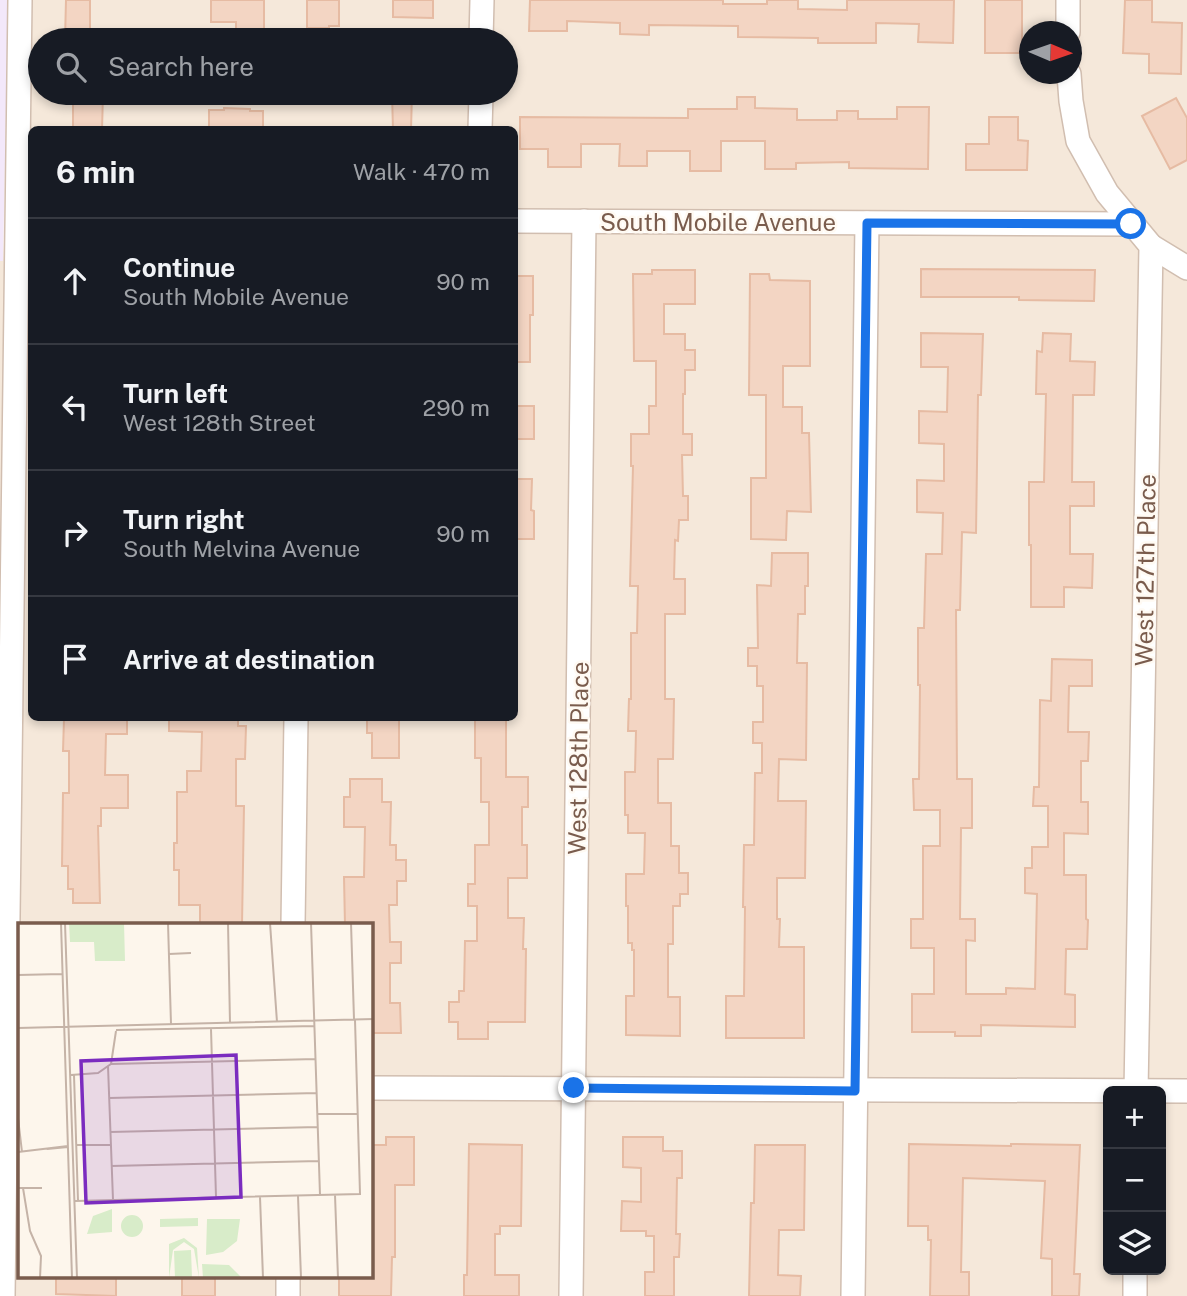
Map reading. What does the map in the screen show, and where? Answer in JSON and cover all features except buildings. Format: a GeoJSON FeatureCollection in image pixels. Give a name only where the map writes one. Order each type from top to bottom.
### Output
{"type":"FeatureCollection","features":[{"type":"Feature","properties":{"kind":"street"},"geometry":{"type":"LineString","coordinates":[[3,1296],[13,1086],[25,222],[20,0]]}},
{"type":"Feature","properties":{"kind":"street"},"geometry":{"type":"LineString","coordinates":[[481,28],[482,0]]}},
{"type":"Feature","properties":{"kind":"street"},"geometry":{"type":"LineString","coordinates":[[1068,0],[1068,21]]}},
{"type":"Feature","properties":{"kind":"street"},"geometry":{"type":"LineString","coordinates":[[1070,84],[1078,141],[1107,193],[1151,246],[1187,268]]}},
{"type":"Feature","properties":{"kind":"street"},"geometry":{"type":"LineString","coordinates":[[480,126],[481,105]]}},
{"type":"Feature","properties":{"kind":"street","name":"South Mobile Avenue"},"geometry":{"type":"LineString","coordinates":[[518,221],[1131,224]]}},
{"type":"Feature","properties":{"kind":"street","name":"West 128th Place"},"geometry":{"type":"LineString","coordinates":[[571,1296],[584,221]]}},
{"type":"Feature","properties":{"kind":"street"},"geometry":{"type":"LineString","coordinates":[[853,1296],[867,223]]}},
{"type":"Feature","properties":{"kind":"street","name":"West 127th Place"},"geometry":{"type":"LineString","coordinates":[[1136,1086],[1151,246]]}},
{"type":"Feature","properties":{"kind":"street"},"geometry":{"type":"LineString","coordinates":[[293,923],[296,721]]}},
{"type":"Feature","properties":{"kind":"street"},"geometry":{"type":"LineString","coordinates":[[373,1087],[1103,1091]]}},
{"type":"Feature","properties":{"kind":"street"},"geometry":{"type":"LineString","coordinates":[[1166,1091],[1187,1091]]}},
{"type":"Feature","properties":{"kind":"street"},"geometry":{"type":"LineString","coordinates":[[1135,1275],[1135,1296]]}},
{"type":"Feature","properties":{"kind":"street"},"geometry":{"type":"LineString","coordinates":[[288,1278],[288,1296]]}},
{"type":"Feature","properties":{"kind":"shaded area"},"geometry":{"type":"Polygon","coordinates":[[[0,0],[8,0],[3,261],[0,261],[0,0]]]}},
{"type":"Feature","properties":{"kind":"shaded area"},"geometry":{"type":"Polygon","coordinates":[[[17,0],[1187,0],[1187,1296],[0,1296],[0,261],[3,261],[17,0]]]}},
{"type":"Feature","properties":{"kind":"route"},"geometry":{"type":"LineString","coordinates":[[574,1088],[855,1091],[867,223],[1131,224]]}}]}
